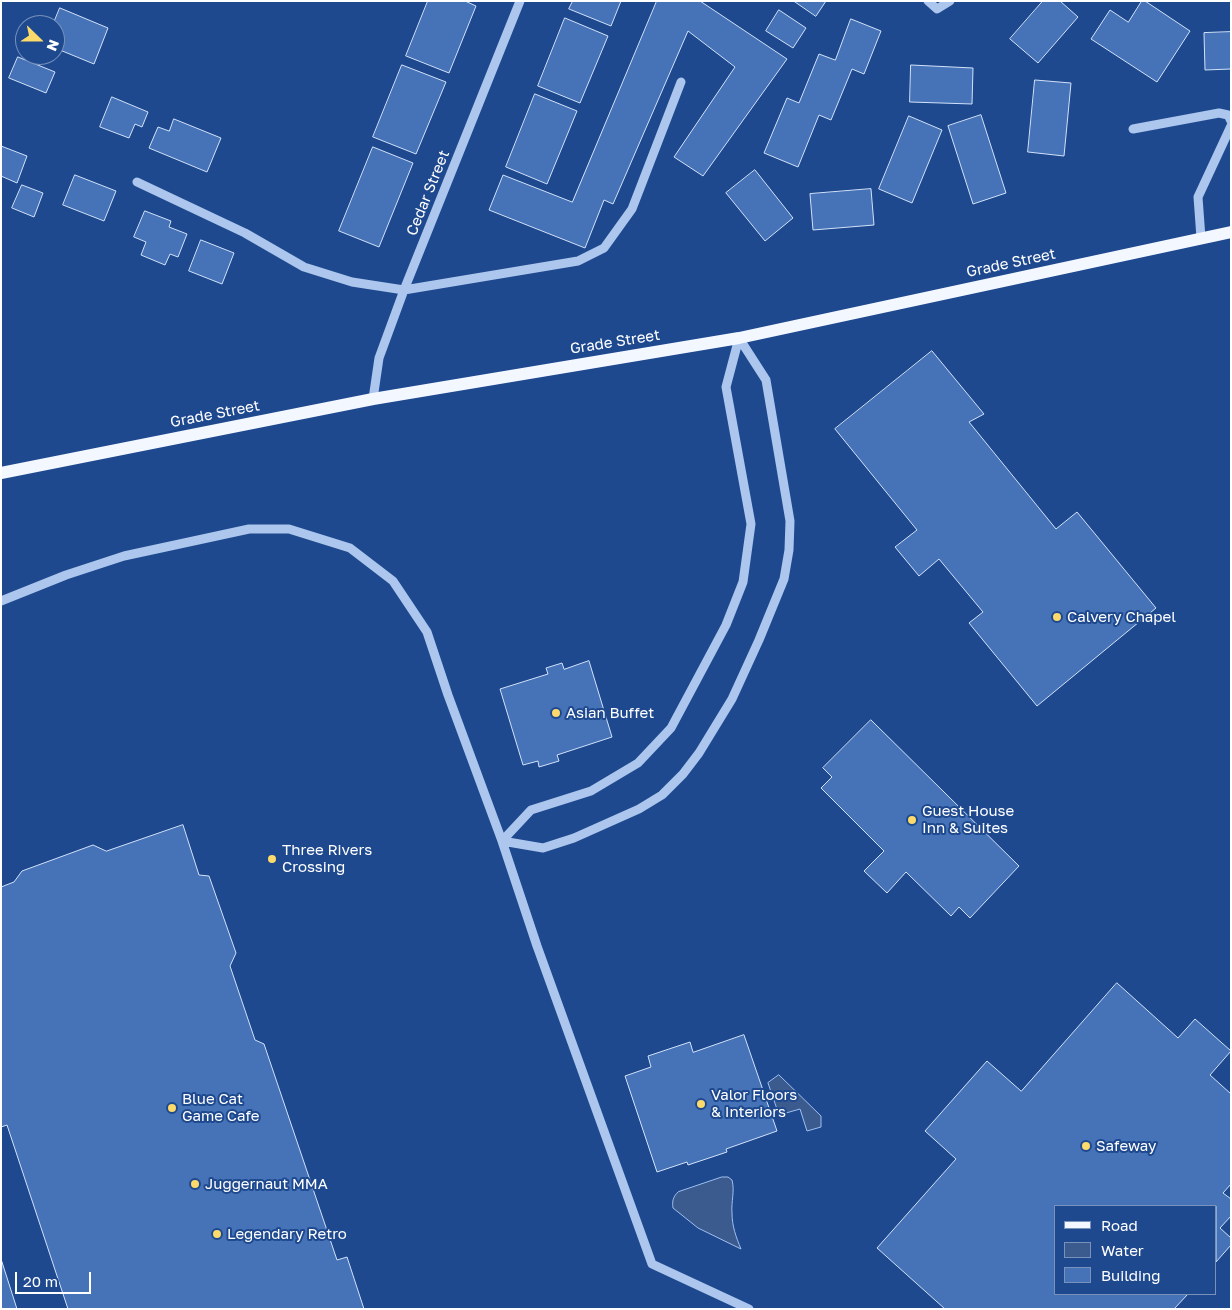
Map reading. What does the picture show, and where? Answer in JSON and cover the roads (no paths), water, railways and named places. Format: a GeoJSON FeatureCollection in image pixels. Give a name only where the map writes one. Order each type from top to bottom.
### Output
{"type":"FeatureCollection","features":[{"type":"Feature","properties":{"kind":"main road","name":"Grade Street"},"geometry":{"type":"LineString","coordinates":[[1,473],[373,399],[739,338],[1231,232]]}},
{"type":"Feature","properties":{"kind":"street","name":"Cedar Street"},"geometry":{"type":"LineString","coordinates":[[373,399],[380,358],[404,290],[520,1]]}},
{"type":"Feature","properties":{"kind":"street"},"geometry":{"type":"LineString","coordinates":[[928,1],[937,9],[950,1]]}},
{"type":"Feature","properties":{"kind":"street"},"geometry":{"type":"LineString","coordinates":[[137,182],[245,233],[304,267],[352,282],[404,290],[578,261],[604,248],[632,210],[681,82]]}},
{"type":"Feature","properties":{"kind":"street"},"geometry":{"type":"LineString","coordinates":[[1133,129],[1219,113],[1228,115],[1231,121]]}},
{"type":"Feature","properties":{"kind":"street"},"geometry":{"type":"LineString","coordinates":[[1201,238],[1198,197],[1231,126]]}},
{"type":"Feature","properties":{"kind":"street"},"geometry":{"type":"LineString","coordinates":[[502,842],[531,810],[590,791],[638,763],[671,728],[726,625],[743,582],[750,524],[726,387],[739,338]]}},
{"type":"Feature","properties":{"kind":"street"},"geometry":{"type":"LineString","coordinates":[[502,842],[543,848],[574,838],[639,809],[662,795],[683,774],[732,699],[759,640],[784,578],[789,550],[790,521],[766,380],[739,338]]}},
{"type":"Feature","properties":{"kind":"street"},"geometry":{"type":"LineString","coordinates":[[1,601],[66,575],[124,556],[249,529],[288,529],[350,548],[393,580],[427,632],[537,946],[652,1264],[749,1309]]}},
{"type":"Feature","properties":{"kind":"water"},"geometry":{"type":"Polygon","coordinates":[[[779,1075],[821,1116],[821,1127],[807,1131],[800,1109],[779,1115],[768,1083],[779,1075]]]}},
{"type":"Feature","properties":{"kind":"water"},"geometry":{"type":"Polygon","coordinates":[[[722,1177],[728,1177],[732,1180],[733,1222],[741,1249],[698,1228],[673,1208],[673,1199],[678,1192],[722,1177]]]}},
{"type":"Feature","properties":{"kind":"place","name":"Calvery Chapel"},"geometry":{"type":"Point","coordinates":[1057,617]}},
{"type":"Feature","properties":{"kind":"place","name":"Asian Buffet"},"geometry":{"type":"Point","coordinates":[556,713]}},
{"type":"Feature","properties":{"kind":"place","name":"Guest House Inn & Suites"},"geometry":{"type":"Point","coordinates":[912,820]}},
{"type":"Feature","properties":{"kind":"place","name":"Three Rivers Crossing"},"geometry":{"type":"Point","coordinates":[272,859]}},
{"type":"Feature","properties":{"kind":"place","name":"Valor Floors & Interiors"},"geometry":{"type":"Point","coordinates":[701,1104]}},
{"type":"Feature","properties":{"kind":"place","name":"Blue Cat Game Cafe"},"geometry":{"type":"Point","coordinates":[172,1108]}},
{"type":"Feature","properties":{"kind":"place","name":"Safeway"},"geometry":{"type":"Point","coordinates":[1086,1146]}},
{"type":"Feature","properties":{"kind":"place","name":"Juggernaut MMA"},"geometry":{"type":"Point","coordinates":[195,1184]}},
{"type":"Feature","properties":{"kind":"place","name":"Legendary Retro"},"geometry":{"type":"Point","coordinates":[217,1234]}}]}
